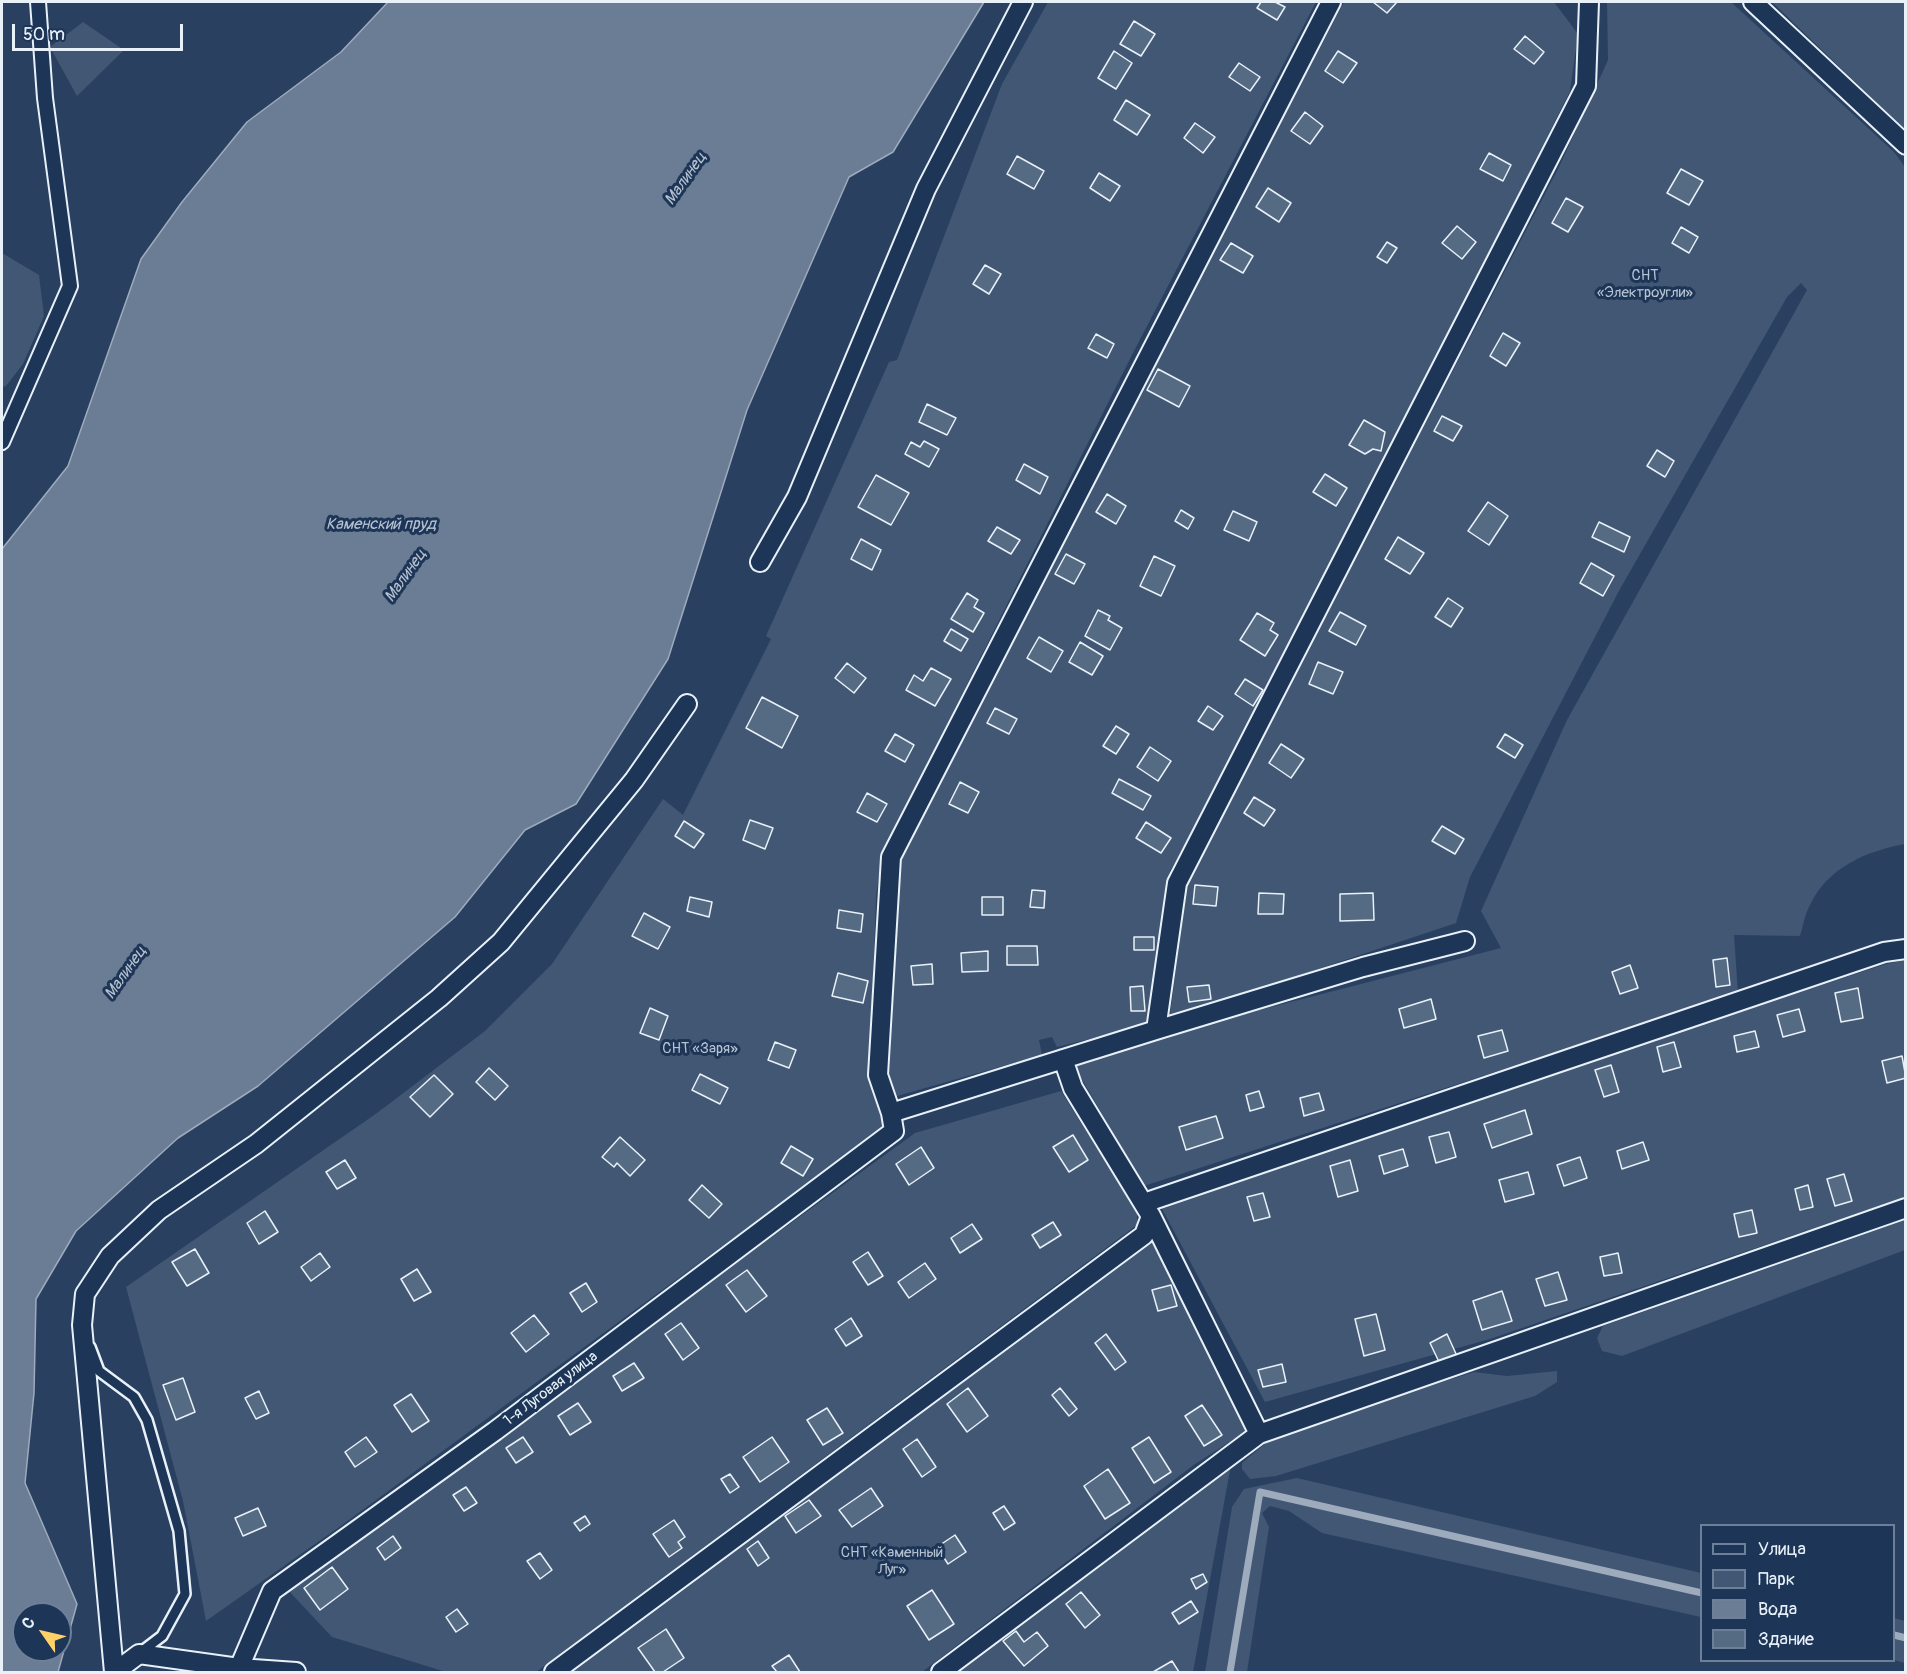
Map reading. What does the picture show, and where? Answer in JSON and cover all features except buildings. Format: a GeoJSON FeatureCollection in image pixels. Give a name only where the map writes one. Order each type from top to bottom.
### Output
{"type":"FeatureCollection","features":[{"type":"Feature","properties":{"kind":"street"},"geometry":{"type":"LineString","coordinates":[[2,442],[70,286],[45,99],[38,2]]}},
{"type":"Feature","properties":{"kind":"street"},"geometry":{"type":"LineString","coordinates":[[760,562],[797,497],[926,189],[1023,2]]}},
{"type":"Feature","properties":{"kind":"street"},"geometry":{"type":"LineString","coordinates":[[892,1122],[878,1075],[891,857],[1331,2]]}},
{"type":"Feature","properties":{"kind":"street"},"geometry":{"type":"LineString","coordinates":[[1156,1030],[1176,883],[1586,86],[1589,2]]}},
{"type":"Feature","properties":{"kind":"street"},"geometry":{"type":"LineString","coordinates":[[1753,2],[1905,145]]}},
{"type":"Feature","properties":{"kind":"street"},"geometry":{"type":"LineString","coordinates":[[115,1672],[82,1325],[85,1294],[110,1256],[159,1210],[256,1144],[439,998],[501,942],[634,780],[687,704]]}},
{"type":"Feature","properties":{"kind":"street","name":"1-я Луговая улица"},"geometry":{"type":"LineString","coordinates":[[239,1668],[272,1591],[495,1431],[892,1122],[1063,1059],[1363,967],[1465,941]]}},
{"type":"Feature","properties":{"kind":"street"},"geometry":{"type":"LineString","coordinates":[[1148,1210],[1872,956],[1905,949]]}},
{"type":"Feature","properties":{"kind":"street"},"geometry":{"type":"LineString","coordinates":[[1063,1059],[1073,1088],[1148,1210],[1259,1434]]}},
{"type":"Feature","properties":{"kind":"street"},"geometry":{"type":"LineString","coordinates":[[940,1672],[1259,1434],[1905,1208]]}},
{"type":"Feature","properties":{"kind":"street"},"geometry":{"type":"LineString","coordinates":[[554,1672],[1144,1235],[1148,1210]]}},
{"type":"Feature","properties":{"kind":"street"},"geometry":{"type":"LineString","coordinates":[[115,1672],[139,1654],[194,1667],[296,1672]]}},
{"type":"Feature","properties":{"kind":"lane"},"geometry":{"type":"LineString","coordinates":[[82,1325],[99,1371],[134,1396],[147,1420],[179,1531],[185,1594],[162,1636],[139,1654]]}},
{"type":"Feature","properties":{"kind":"green space","name":"СНТ «Заря»"},"geometry":{"type":"Polygon","coordinates":[[[1048,2],[1316,2],[1133,353],[882,854],[876,897],[870,1075],[887,1125],[342,1525],[206,1621],[183,1501],[126,1287],[377,1113],[485,1031],[552,964],[663,799],[683,815],[771,639],[766,636],[889,362],[897,360],[1002,84],[1048,2]]]}},
{"type":"Feature","properties":{"kind":"green space"},"geometry":{"type":"Polygon","coordinates":[[[1344,2],[1554,2],[1578,34],[1570,91],[1271,688],[1170,871],[1146,1025],[1057,1047],[1052,1037],[1039,1040],[1042,1055],[897,1096],[889,1079],[900,856],[1026,607],[1344,2]]]}},
{"type":"Feature","properties":{"kind":"green space","name":"СНТ «Электроугли»"},"geometry":{"type":"Polygon","coordinates":[[[1607,2],[1731,2],[1894,152],[1905,167],[1905,844],[1863,856],[1827,880],[1810,905],[1800,936],[1734,935],[1738,993],[1144,1186],[1073,1064],[1170,1033],[1501,948],[1481,911],[1567,720],[1807,290],[1801,283],[1787,297],[1620,589],[1470,877],[1456,923],[1237,996],[1170,1014],[1188,879],[1559,167],[1608,60],[1607,2]]]}},
{"type":"Feature","properties":{"kind":"green space"},"geometry":{"type":"Polygon","coordinates":[[[1772,2],[1905,2],[1905,130],[1772,2]]]}},
{"type":"Feature","properties":{"kind":"green space"},"geometry":{"type":"Polygon","coordinates":[[[83,22],[124,50],[77,96],[50,47],[83,22]]]}},
{"type":"Feature","properties":{"kind":"green space"},"geometry":{"type":"Polygon","coordinates":[[[2,253],[39,275],[44,316],[23,364],[6,386],[2,387],[2,253]]]}},
{"type":"Feature","properties":{"kind":"green space"},"geometry":{"type":"Polygon","coordinates":[[[1905,960],[1905,1197],[1490,1339],[1265,1402],[1161,1207],[1564,1069],[1886,964],[1905,960]]]}},
{"type":"Feature","properties":{"kind":"green space"},"geometry":{"type":"Polygon","coordinates":[[[1061,1091],[1137,1212],[1137,1225],[536,1672],[446,1672],[332,1637],[287,1589],[915,1133],[1061,1091]]]}},
{"type":"Feature","properties":{"kind":"green space"},"geometry":{"type":"Polygon","coordinates":[[[1905,1220],[1905,1250],[1622,1356],[1602,1351],[1597,1338],[1603,1326],[1905,1220]]]}},
{"type":"Feature","properties":{"kind":"green space","name":"СНТ «Каменный Луг»"},"geometry":{"type":"Polygon","coordinates":[[[1151,1241],[1250,1429],[1195,1464],[922,1672],[568,1672],[1151,1241]]]}},
{"type":"Feature","properties":{"kind":"green space"},"geometry":{"type":"Polygon","coordinates":[[[1557,1371],[1557,1382],[1535,1396],[1276,1476],[1250,1479],[1242,1469],[1242,1463],[1279,1432],[1474,1372],[1507,1376],[1557,1371]]]}},
{"type":"Feature","properties":{"kind":"green space"},"geometry":{"type":"Polygon","coordinates":[[[1231,1465],[1193,1672],[956,1672],[1043,1604],[1231,1465]]]}},
{"type":"Feature","properties":{"kind":"green space"},"geometry":{"type":"Polygon","coordinates":[[[1297,1478],[1700,1573],[1700,1617],[1322,1533],[1289,1511],[1270,1506],[1262,1513],[1269,1527],[1247,1672],[1205,1672],[1232,1507],[1244,1489],[1297,1478]]]}},
{"type":"Feature","properties":{"kind":"green space"},"geometry":{"type":"Polygon","coordinates":[[[1895,1618],[1905,1621],[1905,1663],[1895,1660],[1895,1618]]]}},
{"type":"Feature","properties":{"kind":"water","name":"Каменский пруд"},"geometry":{"type":"Polygon","coordinates":[[[388,2],[984,2],[893,152],[849,177],[747,410],[668,659],[576,804],[525,830],[455,917],[258,1086],[178,1138],[76,1231],[36,1299],[34,1393],[25,1483],[77,1604],[72,1622],[72,1602],[12,1602],[12,1662],[61,1662],[58,1672],[2,1672],[2,549],[68,466],[141,259],[182,202],[247,122],[341,52],[388,2]]]}},
{"type":"Feature","properties":{"kind":"waterway"},"geometry":{"type":"LineString","coordinates":[[1230,1672],[1260,1492],[1700,1593]]}},
{"type":"Feature","properties":{"kind":"waterway"},"geometry":{"type":"LineString","coordinates":[[1895,1635],[1906,1638]]}},
{"type":"Feature","properties":{"kind":"water label","name":"Малинец"},"geometry":{"type":"Point","coordinates":[686,179]}},
{"type":"Feature","properties":{"kind":"water label","name":"Малинец"},"geometry":{"type":"Point","coordinates":[406,576]}},
{"type":"Feature","properties":{"kind":"water label","name":"Малинец"},"geometry":{"type":"Point","coordinates":[126,973]}}]}
